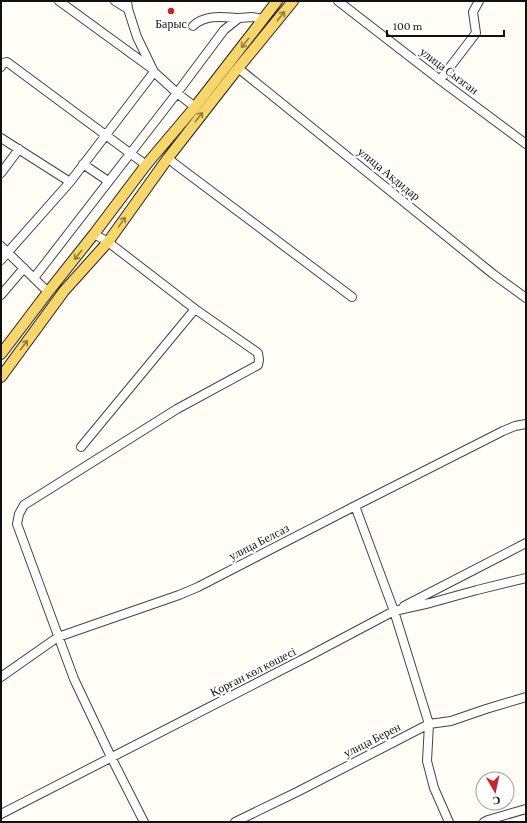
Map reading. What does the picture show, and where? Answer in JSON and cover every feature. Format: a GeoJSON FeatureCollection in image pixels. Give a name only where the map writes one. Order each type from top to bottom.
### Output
{"type":"FeatureCollection","features":[{"type":"Feature","properties":{"kind":"main road"},"geometry":{"type":"LineString","coordinates":[[1,354],[146,165],[195,107],[277,1]]}},
{"type":"Feature","properties":{"kind":"main road"},"geometry":{"type":"LineString","coordinates":[[1,377],[64,292],[108,242],[168,158],[238,68],[293,1]]}},
{"type":"Feature","properties":{"kind":"street"},"geometry":{"type":"LineString","coordinates":[[59,1],[153,70],[177,93],[195,107]]}},
{"type":"Feature","properties":{"kind":"street"},"geometry":{"type":"LineString","coordinates":[[115,1],[127,5],[137,37],[153,70]]}},
{"type":"Feature","properties":{"kind":"street","name":"улица Сызган"},"geometry":{"type":"LineString","coordinates":[[338,1],[526,144]]}},
{"type":"Feature","properties":{"kind":"street"},"geometry":{"type":"LineString","coordinates":[[440,80],[476,33],[473,12],[479,1]]}},
{"type":"Feature","properties":{"kind":"street"},"geometry":{"type":"LineString","coordinates":[[193,26],[197,22],[204,19],[217,17],[252,17],[263,19]]}},
{"type":"Feature","properties":{"kind":"street"},"geometry":{"type":"LineString","coordinates":[[34,278],[224,30],[239,18]]}},
{"type":"Feature","properties":{"kind":"street"},"geometry":{"type":"LineString","coordinates":[[1,67],[7,62],[146,165]]}},
{"type":"Feature","properties":{"kind":"street","name":"улица Акдидар"},"geometry":{"type":"LineString","coordinates":[[238,68],[493,274],[526,298]]}},
{"type":"Feature","properties":{"kind":"street"},"geometry":{"type":"LineString","coordinates":[[1,260],[70,182],[106,136],[153,70]]}},
{"type":"Feature","properties":{"kind":"street"},"geometry":{"type":"LineString","coordinates":[[1,138],[70,182]]}},
{"type":"Feature","properties":{"kind":"street"},"geometry":{"type":"LineString","coordinates":[[1,174],[19,149]]}},
{"type":"Feature","properties":{"kind":"street"},"geometry":{"type":"LineString","coordinates":[[168,158],[174,164],[352,296]]}},
{"type":"Feature","properties":{"kind":"street"},"geometry":{"type":"LineString","coordinates":[[84,164],[108,181]]}},
{"type":"Feature","properties":{"kind":"street"},"geometry":{"type":"LineString","coordinates":[[94,234],[108,242],[195,309],[258,353],[259,360],[258,365],[170,413],[24,505],[19,514],[17,524],[74,679],[144,822]]}},
{"type":"Feature","properties":{"kind":"street"},"geometry":{"type":"LineString","coordinates":[[1,246],[48,292]]}},
{"type":"Feature","properties":{"kind":"street"},"geometry":{"type":"LineString","coordinates":[[1,295],[24,268]]}},
{"type":"Feature","properties":{"kind":"street"},"geometry":{"type":"LineString","coordinates":[[81,447],[195,309]]}},
{"type":"Feature","properties":{"kind":"street","name":"улица Белсаз"},"geometry":{"type":"LineString","coordinates":[[1,677],[58,637],[198,587],[503,431],[515,426],[526,424]]}},
{"type":"Feature","properties":{"kind":"street"},"geometry":{"type":"LineString","coordinates":[[355,506],[394,611],[429,724],[427,760],[434,788],[449,822]]}},
{"type":"Feature","properties":{"kind":"street"},"geometry":{"type":"LineString","coordinates":[[394,611],[526,543]]}},
{"type":"Feature","properties":{"kind":"street","name":"Қорған көл көшесі"},"geometry":{"type":"LineString","coordinates":[[1,814],[394,611],[526,578]]}},
{"type":"Feature","properties":{"kind":"street","name":"улица Берен"},"geometry":{"type":"LineString","coordinates":[[235,822],[429,724],[451,721],[526,697]]}},
{"type":"Feature","properties":{"kind":"street"},"geometry":{"type":"LineString","coordinates":[[484,822],[526,809]]}},
{"type":"Feature","properties":{"kind":"place","name":"Барыс"},"geometry":{"type":"Point","coordinates":[171,11]}}]}
